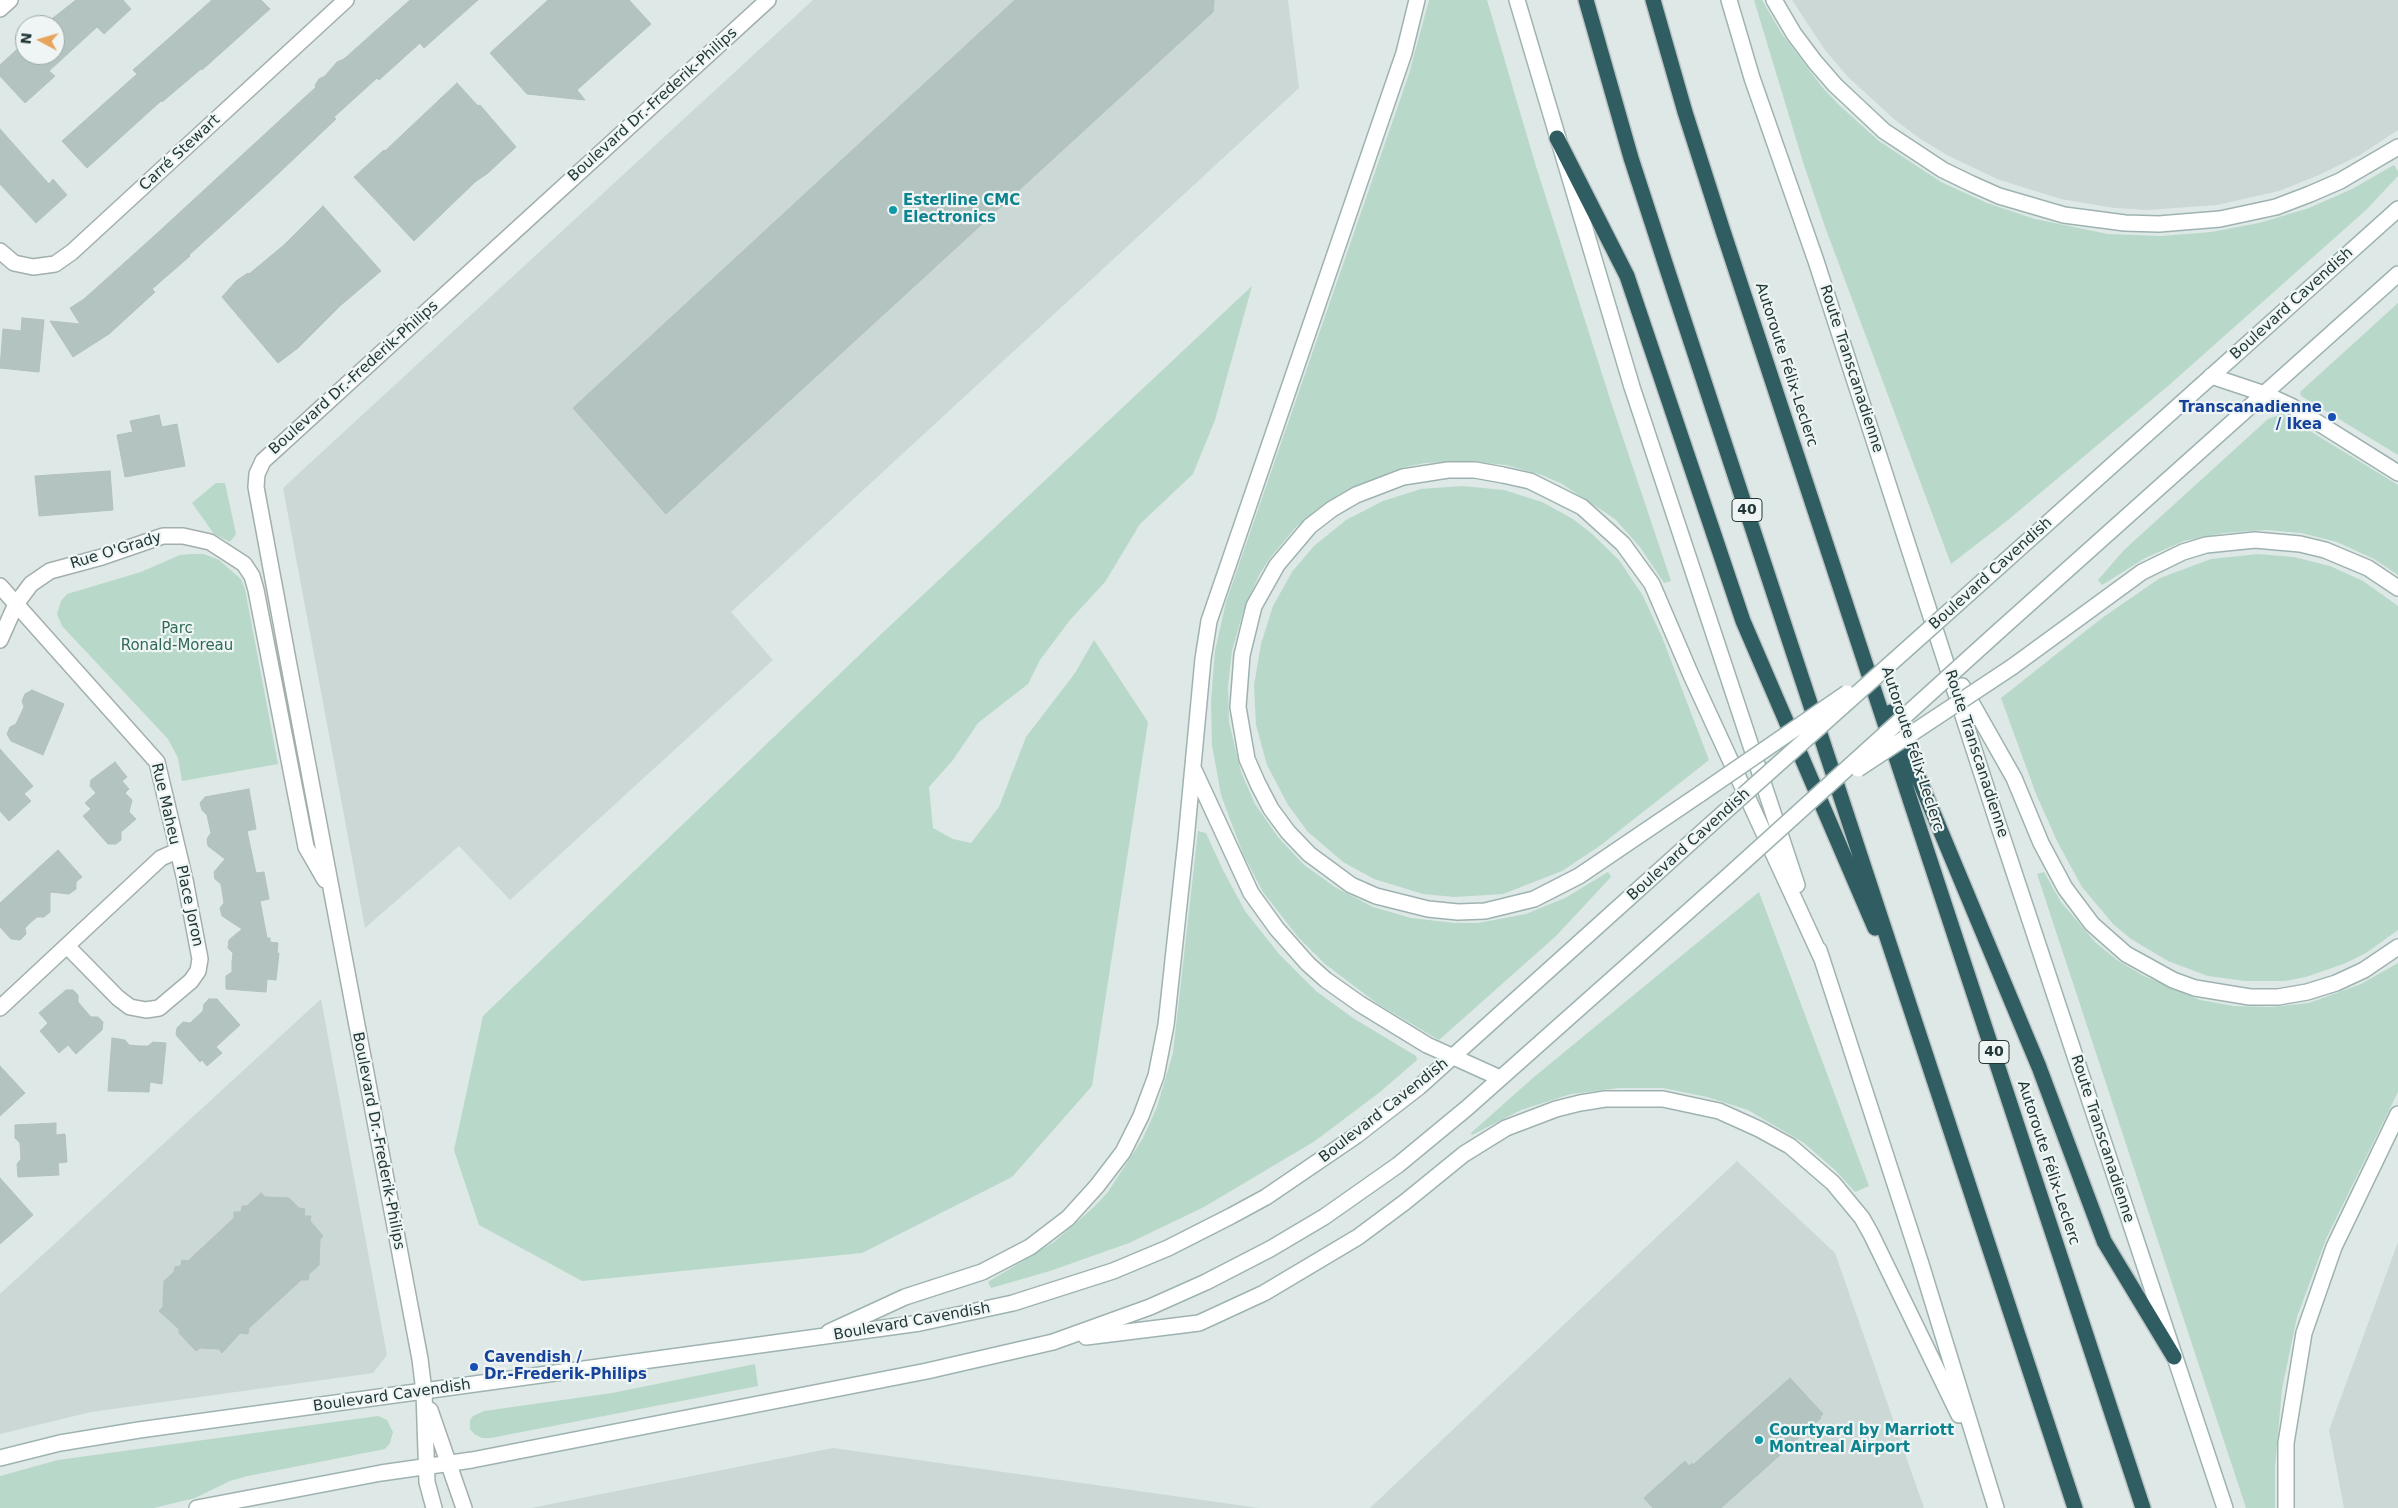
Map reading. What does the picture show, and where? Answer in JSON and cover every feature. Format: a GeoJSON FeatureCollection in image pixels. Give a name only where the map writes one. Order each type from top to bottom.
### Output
{"type":"FeatureCollection","features":[{"type":"Feature","properties":{"kind":"highway","name":"40"},"geometry":{"type":"LineString","coordinates":[[1586,0],[1638,177],[2075,1508]]}},
{"type":"Feature","properties":{"kind":"highway","name":"Autoroute Félix-Leclerc"},"geometry":{"type":"LineString","coordinates":[[1653,0],[1685,112],[2143,1508]]}},
{"type":"Feature","properties":{"kind":"highway"},"geometry":{"type":"LineString","coordinates":[[1557,138],[1627,276],[1743,621],[1914,1019]]}},
{"type":"Feature","properties":{"kind":"highway"},"geometry":{"type":"LineString","coordinates":[[1844,597],[2039,1067],[2104,1241],[2174,1357]]}},
{"type":"Feature","properties":{"kind":"main road"},"geometry":{"type":"LineString","coordinates":[[0,9],[10,0]]}},
{"type":"Feature","properties":{"kind":"main road","name":"Carré Stewart"},"geometry":{"type":"LineString","coordinates":[[0,251],[14,263],[33,267],[55,264],[72,252],[346,0]]}},
{"type":"Feature","properties":{"kind":"main road","name":"Boulevard Dr.-Frederik-Philips"},"geometry":{"type":"LineString","coordinates":[[464,1508],[424,1392],[256,487],[259,466],[768,0]]}},
{"type":"Feature","properties":{"kind":"main road"},"geometry":{"type":"LineString","coordinates":[[816,1338],[905,1297],[978,1273],[1022,1252],[1068,1218],[1111,1170],[1141,1116],[1160,1058],[1171,982],[1202,659],[1209,621],[1404,53],[1417,0]]}},
{"type":"Feature","properties":{"kind":"main road"},"geometry":{"type":"LineString","coordinates":[[1517,0],[1632,387],[1821,957],[1918,1256],[1996,1508]]}},
{"type":"Feature","properties":{"kind":"main road","name":"Route Transcanadienne"},"geometry":{"type":"LineString","coordinates":[[1729,0],[1752,78],[1819,271],[2225,1508]]}},
{"type":"Feature","properties":{"kind":"main road"},"geometry":{"type":"LineString","coordinates":[[1774,0],[1794,34],[1820,68],[1859,109],[1884,131],[1943,170],[1972,184],[1999,196],[2064,215],[2125,223],[2159,224],[2220,219],[2276,207],[2310,194],[2340,181],[2398,147]]}},
{"type":"Feature","properties":{"kind":"main road","name":"Boulevard Cavendish"},"geometry":{"type":"LineString","coordinates":[[0,1458],[60,1443],[112,1434],[884,1330],[978,1312],[1054,1292],[1139,1260],[1231,1216],[1325,1158],[1388,1111],[1452,1057],[2398,209]]}},
{"type":"Feature","properties":{"kind":"main road"},"geometry":{"type":"LineString","coordinates":[[197,1508],[886,1380],[998,1356],[1052,1342],[1115,1321],[1180,1294],[1237,1267],[1284,1241],[1398,1165],[1500,1078],[1727,877],[2398,274]]}},
{"type":"Feature","properties":{"kind":"main road"},"geometry":{"type":"LineString","coordinates":[[2211,376],[2265,394],[2293,407],[2398,473]]}},
{"type":"Feature","properties":{"kind":"main road"},"geometry":{"type":"LineString","coordinates":[[1821,957],[1691,675],[1652,584],[1623,544],[1582,507],[1530,482],[1494,473],[1475,470],[1448,470],[1403,477],[1356,495],[1332,509],[1310,526],[1277,565],[1254,606],[1242,655],[1238,707],[1248,759],[1271,809],[1288,832],[1309,854],[1351,885],[1376,896],[1428,909],[1458,912],[1485,911],[1534,899],[1580,876],[1700,794],[1899,656]]}},
{"type":"Feature","properties":{"kind":"main road","name":"Rue O'Grady"},"geometry":{"type":"LineString","coordinates":[[0,640],[16,604],[31,584],[50,571],[102,557],[164,536],[183,536],[210,542],[244,564],[254,582],[263,624]]}},
{"type":"Feature","properties":{"kind":"main road"},"geometry":{"type":"LineString","coordinates":[[1815,797],[2012,667],[2142,572],[2182,552],[2206,545],[2255,540],[2300,544],[2353,561],[2368,568],[2398,588]]}},
{"type":"Feature","properties":{"kind":"main road"},"geometry":{"type":"LineString","coordinates":[[0,586],[16,604]]}},
{"type":"Feature","properties":{"kind":"main road","name":"Rue Maheu"},"geometry":{"type":"LineString","coordinates":[[0,1008],[161,858],[177,851],[157,762],[16,604]]}},
{"type":"Feature","properties":{"kind":"main road","name":"Boulevard Dr.-Frederik-Philips"},"geometry":{"type":"LineString","coordinates":[[263,624],[306,847],[331,890]]}},
{"type":"Feature","properties":{"kind":"main road"},"geometry":{"type":"LineString","coordinates":[[1944,655],[2014,778],[2041,843],[2065,888],[2092,924],[2126,954],[2173,980],[2195,988],[2250,997],[2278,997],[2307,992],[2336,983],[2364,970],[2398,947]]}},
{"type":"Feature","properties":{"kind":"main road"},"geometry":{"type":"LineString","coordinates":[[1193,768],[1251,892],[1291,946],[1308,964],[1343,992],[1427,1046],[1500,1078]]}},
{"type":"Feature","properties":{"kind":"main road","name":"Place Joron"},"geometry":{"type":"LineString","coordinates":[[67,946],[118,998],[130,1006],[146,1010],[158,1008],[190,981],[198,971],[199,948],[177,851]]}},
{"type":"Feature","properties":{"kind":"main road"},"geometry":{"type":"LineString","coordinates":[[1052,1342],[1199,1323],[1264,1293],[1358,1237],[1464,1154],[1506,1128],[1556,1109],[1580,1103],[1605,1099],[1663,1099],[1719,1111],[1752,1125],[1790,1146],[1833,1183],[1862,1218],[1871,1234],[1979,1456]]}},
{"type":"Feature","properties":{"kind":"main road"},"geometry":{"type":"LineString","coordinates":[[2286,1508],[2286,1443],[2304,1333],[2334,1247],[2398,1114]]}},
{"type":"Feature","properties":{"kind":"main road","name":"Boulevard Dr.-Frederik-Philips"},"geometry":{"type":"LineString","coordinates":[[424,1392],[426,1466],[429,1493],[434,1508]]}},
{"type":"Feature","properties":{"kind":"shaded area"},"geometry":{"type":"Polygon","coordinates":[[[813,0],[1288,0],[1299,88],[731,612],[773,660],[510,900],[459,846],[365,928],[283,488],[813,0]]]}},
{"type":"Feature","properties":{"kind":"shaded area"},"geometry":{"type":"Polygon","coordinates":[[[1792,0],[2398,0],[2398,130],[2360,155],[2319,175],[2279,191],[2217,205],[2147,210],[2115,208],[2061,199],[1997,179],[1947,155],[1919,138],[1894,119],[1848,77],[1825,50],[1792,0]]]}},
{"type":"Feature","properties":{"kind":"shaded area"},"geometry":{"type":"Polygon","coordinates":[[[321,999],[387,1355],[373,1373],[91,1412],[0,1434],[0,1294],[321,999]]]}},
{"type":"Feature","properties":{"kind":"shaded area"},"geometry":{"type":"Polygon","coordinates":[[[1737,1161],[1835,1253],[1924,1508],[1370,1508],[1737,1161]]]}},
{"type":"Feature","properties":{"kind":"shaded area"},"geometry":{"type":"Polygon","coordinates":[[[2398,1242],[2398,1508],[2344,1508],[2329,1430],[2398,1242]]]}},
{"type":"Feature","properties":{"kind":"shaded area"},"geometry":{"type":"Polygon","coordinates":[[[833,1448],[1259,1508],[531,1508],[833,1448]]]}},
{"type":"Feature","properties":{"kind":"green space"},"geometry":{"type":"Polygon","coordinates":[[[1429,0],[1487,0],[1535,163],[1611,402],[1671,581],[1664,583],[1640,547],[1615,519],[1562,484],[1542,475],[1506,465],[1466,461],[1425,463],[1405,467],[1347,490],[1329,501],[1296,527],[1270,558],[1259,575],[1243,612],[1232,651],[1228,686],[1229,722],[1241,772],[1255,804],[1278,837],[1304,865],[1335,887],[1373,907],[1411,918],[1455,923],[1478,923],[1526,914],[1565,898],[1608,872],[1611,877],[1556,936],[1439,1040],[1378,1004],[1325,964],[1298,937],[1263,892],[1243,854],[1221,795],[1212,745],[1211,701],[1215,651],[1226,602],[1409,74],[1429,0]]]}},
{"type":"Feature","properties":{"kind":"green space"},"geometry":{"type":"Polygon","coordinates":[[[1754,0],[1762,0],[1782,34],[1822,87],[1879,141],[1941,182],[1987,203],[2035,219],[2108,234],[2161,236],[2211,232],[2259,223],[2309,208],[2352,189],[2394,165],[2398,171],[2398,176],[2366,210],[2168,386],[2008,520],[1951,564],[1824,224],[1803,162],[1754,0]]]}},
{"type":"Feature","properties":{"kind":"green space"},"geometry":{"type":"Polygon","coordinates":[[[1252,286],[1215,420],[1193,474],[1140,524],[1105,582],[1070,620],[1040,660],[1028,684],[978,723],[953,760],[929,787],[933,828],[953,839],[971,843],[999,807],[1026,737],[1075,673],[1094,640],[1148,722],[1092,1086],[1012,1177],[862,1253],[582,1281],[479,1225],[454,1150],[483,1016],[876,639],[1252,286]]]}},
{"type":"Feature","properties":{"kind":"green space"},"geometry":{"type":"Polygon","coordinates":[[[2398,303],[2398,455],[2301,396],[2300,392],[2398,303]]]}},
{"type":"Feature","properties":{"kind":"green space"},"geometry":{"type":"Polygon","coordinates":[[[2279,412],[2398,485],[2398,575],[2374,559],[2337,542],[2301,533],[2266,530],[2223,533],[2184,541],[2145,558],[2102,585],[2098,580],[2124,550],[2268,419],[2277,416],[2279,412]]]}},
{"type":"Feature","properties":{"kind":"green space"},"geometry":{"type":"Polygon","coordinates":[[[216,483],[225,483],[236,534],[230,542],[214,534],[192,503],[216,483]]]}},
{"type":"Feature","properties":{"kind":"green space"},"geometry":{"type":"Polygon","coordinates":[[[1462,486],[1504,490],[1542,502],[1573,519],[1591,533],[1619,560],[1643,596],[1662,637],[1709,760],[1601,845],[1562,871],[1503,894],[1455,897],[1423,894],[1374,879],[1343,862],[1308,832],[1288,805],[1267,765],[1256,725],[1254,685],[1261,644],[1273,606],[1292,572],[1314,546],[1346,520],[1383,501],[1421,489],[1462,486]]]}},
{"type":"Feature","properties":{"kind":"green space","name":"Parc Ronald-Moreau"},"geometry":{"type":"Polygon","coordinates":[[[204,554],[219,560],[241,579],[245,589],[278,764],[182,781],[178,758],[168,739],[62,626],[57,614],[61,601],[67,594],[141,572],[180,555],[204,554]]]}},
{"type":"Feature","properties":{"kind":"green space"},"geometry":{"type":"Polygon","coordinates":[[[2258,554],[2294,557],[2330,566],[2363,581],[2398,606],[2398,930],[2366,953],[2346,963],[2306,977],[2285,981],[2245,981],[2208,976],[2168,961],[2131,939],[2113,924],[2082,887],[2058,843],[2036,794],[2001,698],[2102,618],[2160,578],[2211,559],[2258,554]]]}},
{"type":"Feature","properties":{"kind":"green space"},"geometry":{"type":"Polygon","coordinates":[[[1198,831],[1206,833],[1245,911],[1279,954],[1316,991],[1353,1018],[1416,1056],[1417,1060],[1380,1092],[1315,1141],[1204,1207],[1129,1243],[1050,1271],[991,1288],[988,1282],[1054,1242],[1094,1207],[1108,1192],[1143,1138],[1157,1107],[1173,1053],[1198,831]]]}},
{"type":"Feature","properties":{"kind":"green space"},"geometry":{"type":"Polygon","coordinates":[[[2044,872],[2061,902],[2095,942],[2117,960],[2144,976],[2200,1000],[2234,1006],[2271,1007],[2309,1003],[2361,984],[2398,963],[2398,1092],[2326,1239],[2297,1317],[2282,1389],[2275,1467],[2275,1508],[2246,1508],[2037,874],[2044,872]]]}},
{"type":"Feature","properties":{"kind":"green space"},"geometry":{"type":"Polygon","coordinates":[[[1759,892],[1869,1186],[1855,1192],[1835,1170],[1804,1143],[1748,1110],[1707,1097],[1663,1088],[1619,1088],[1571,1094],[1521,1110],[1472,1135],[1471,1133],[1534,1077],[1759,892]]]}},
{"type":"Feature","properties":{"kind":"green space"},"geometry":{"type":"Polygon","coordinates":[[[755,1364],[758,1386],[491,1438],[482,1438],[474,1434],[470,1429],[470,1420],[473,1416],[484,1411],[612,1393],[755,1364]]]}},
{"type":"Feature","properties":{"kind":"green space"},"geometry":{"type":"Polygon","coordinates":[[[378,1416],[387,1420],[393,1432],[390,1443],[385,1449],[248,1476],[230,1481],[195,1498],[154,1508],[0,1508],[0,1476],[58,1460],[378,1416]]]}},
{"type":"Feature","properties":{"kind":"building"},"geometry":{"type":"Polygon","coordinates":[[[76,0],[123,0],[131,9],[104,34],[97,27],[65,56],[65,15],[57,15],[76,0]]]}},
{"type":"Feature","properties":{"kind":"building"},"geometry":{"type":"Polygon","coordinates":[[[212,0],[261,0],[270,9],[202,70],[161,101],[87,168],[62,141],[137,74],[133,70],[212,0]]]}},
{"type":"Feature","properties":{"kind":"building"},"geometry":{"type":"Polygon","coordinates":[[[410,0],[478,0],[424,48],[420,43],[379,80],[377,78],[334,117],[336,119],[264,187],[152,289],[155,292],[109,334],[73,357],[50,321],[80,324],[70,308],[84,299],[153,237],[316,87],[315,85],[319,79],[325,76],[337,62],[344,59],[410,0]]]}},
{"type":"Feature","properties":{"kind":"building"},"geometry":{"type":"Polygon","coordinates":[[[548,0],[629,0],[651,24],[577,90],[585,100],[527,94],[490,53],[548,0]]]}},
{"type":"Feature","properties":{"kind":"building","name":"Esterline CMC Electronics"},"geometry":{"type":"Polygon","coordinates":[[[1015,0],[1214,0],[1213,12],[666,514],[573,408],[1015,0]]]}},
{"type":"Feature","properties":{"kind":"building"},"geometry":{"type":"Polygon","coordinates":[[[15,51],[15,65],[56,65],[49,71],[55,76],[25,103],[0,76],[0,65],[15,51]]]}},
{"type":"Feature","properties":{"kind":"building"},"geometry":{"type":"Polygon","coordinates":[[[457,83],[478,106],[480,105],[516,147],[488,173],[475,182],[414,241],[354,177],[385,151],[457,83]]]}},
{"type":"Feature","properties":{"kind":"building"},"geometry":{"type":"Polygon","coordinates":[[[0,129],[49,184],[53,179],[67,195],[36,223],[0,184],[0,129]]]}},
{"type":"Feature","properties":{"kind":"building"},"geometry":{"type":"Polygon","coordinates":[[[323,206],[381,271],[340,306],[298,348],[278,363],[222,297],[236,281],[249,274],[284,245],[323,206]]]}},
{"type":"Feature","properties":{"kind":"building"},"geometry":{"type":"Polygon","coordinates":[[[22,318],[44,320],[39,372],[0,368],[3,329],[21,331],[22,318]]]}},
{"type":"Feature","properties":{"kind":"building"},"geometry":{"type":"Polygon","coordinates":[[[159,415],[162,427],[177,424],[185,466],[125,477],[117,435],[133,432],[130,421],[159,415]]]}},
{"type":"Feature","properties":{"kind":"building"},"geometry":{"type":"Polygon","coordinates":[[[110,471],[113,510],[39,516],[35,476],[110,471]]]}},
{"type":"Feature","properties":{"kind":"building"},"geometry":{"type":"Polygon","coordinates":[[[32,690],[64,704],[43,755],[11,741],[7,734],[10,727],[16,724],[24,707],[22,701],[25,694],[32,690]]]}},
{"type":"Feature","properties":{"kind":"building"},"geometry":{"type":"Polygon","coordinates":[[[0,749],[33,786],[24,794],[31,801],[9,821],[0,811],[0,749]]]}},
{"type":"Feature","properties":{"kind":"building"},"geometry":{"type":"Polygon","coordinates":[[[115,762],[127,777],[122,781],[129,789],[125,793],[132,800],[129,812],[136,819],[121,832],[121,840],[116,844],[108,844],[83,816],[91,809],[85,803],[96,793],[90,786],[91,780],[115,762]]]}},
{"type":"Feature","properties":{"kind":"building"},"geometry":{"type":"Polygon","coordinates":[[[249,789],[256,829],[247,831],[256,873],[264,872],[269,899],[260,901],[267,938],[270,938],[270,942],[278,943],[277,953],[279,953],[276,980],[267,979],[266,992],[226,989],[226,976],[232,972],[233,953],[228,948],[229,940],[242,929],[222,916],[220,908],[224,903],[221,884],[215,879],[214,872],[225,859],[208,846],[207,839],[211,833],[207,815],[202,810],[200,803],[205,797],[249,789]]]}},
{"type":"Feature","properties":{"kind":"building"},"geometry":{"type":"Polygon","coordinates":[[[58,850],[82,877],[76,882],[76,889],[69,894],[50,892],[50,912],[44,917],[37,917],[31,922],[25,928],[26,934],[20,940],[11,939],[0,927],[0,903],[58,850]]]}},
{"type":"Feature","properties":{"kind":"building"},"geometry":{"type":"Polygon","coordinates":[[[66,990],[73,990],[78,995],[78,1002],[91,1017],[98,1017],[103,1022],[102,1030],[76,1054],[68,1045],[59,1053],[40,1031],[48,1023],[39,1013],[66,990]]]}},
{"type":"Feature","properties":{"kind":"building"},"geometry":{"type":"Polygon","coordinates":[[[209,999],[217,999],[240,1025],[216,1047],[222,1053],[207,1066],[202,1060],[200,1062],[176,1035],[177,1028],[183,1022],[190,1023],[203,1011],[204,1004],[209,999]]]}},
{"type":"Feature","properties":{"kind":"building"},"geometry":{"type":"Polygon","coordinates":[[[112,1038],[125,1040],[129,1045],[139,1046],[148,1046],[153,1042],[166,1043],[162,1084],[150,1082],[149,1092],[108,1091],[112,1038]]]}},
{"type":"Feature","properties":{"kind":"building"},"geometry":{"type":"Polygon","coordinates":[[[0,1066],[25,1093],[0,1116],[0,1066]]]}},
{"type":"Feature","properties":{"kind":"building"},"geometry":{"type":"Polygon","coordinates":[[[56,1123],[56,1135],[65,1134],[67,1162],[58,1163],[59,1175],[18,1177],[17,1164],[21,1159],[20,1143],[15,1138],[15,1125],[56,1123]]]}},
{"type":"Feature","properties":{"kind":"building"},"geometry":{"type":"Polygon","coordinates":[[[0,1178],[33,1215],[0,1244],[0,1178]]]}},
{"type":"Feature","properties":{"kind":"building"},"geometry":{"type":"Polygon","coordinates":[[[261,1193],[265,1197],[289,1198],[299,1208],[305,1209],[304,1216],[311,1216],[310,1221],[323,1236],[320,1239],[319,1265],[309,1274],[308,1280],[301,1280],[249,1328],[248,1334],[240,1333],[222,1353],[219,1349],[200,1348],[196,1351],[179,1333],[179,1329],[159,1311],[163,1307],[164,1281],[174,1272],[175,1267],[181,1266],[182,1260],[188,1261],[234,1218],[234,1212],[241,1212],[242,1206],[247,1206],[261,1193]]]}},
{"type":"Feature","properties":{"kind":"building","name":"Courtyard by Marriott Montreal Airport"},"geometry":{"type":"Polygon","coordinates":[[[1790,1378],[1823,1414],[1821,1418],[1721,1508],[1653,1508],[1644,1498],[1685,1461],[1689,1466],[1692,1463],[1693,1465],[1790,1378]]]}},
{"type":"Feature","properties":{"kind":"place","name":"Esterline CMC Electronics"},"geometry":{"type":"Point","coordinates":[893,210]}},
{"type":"Feature","properties":{"kind":"place","name":"Transcanadienne / Ikea"},"geometry":{"type":"Point","coordinates":[2332,417]}},
{"type":"Feature","properties":{"kind":"place","name":"Cavendish / Dr.-Frederik-Philips"},"geometry":{"type":"Point","coordinates":[474,1367]}},
{"type":"Feature","properties":{"kind":"place","name":"Courtyard by Marriott Montreal Airport"},"geometry":{"type":"Point","coordinates":[1759,1440]}}]}
